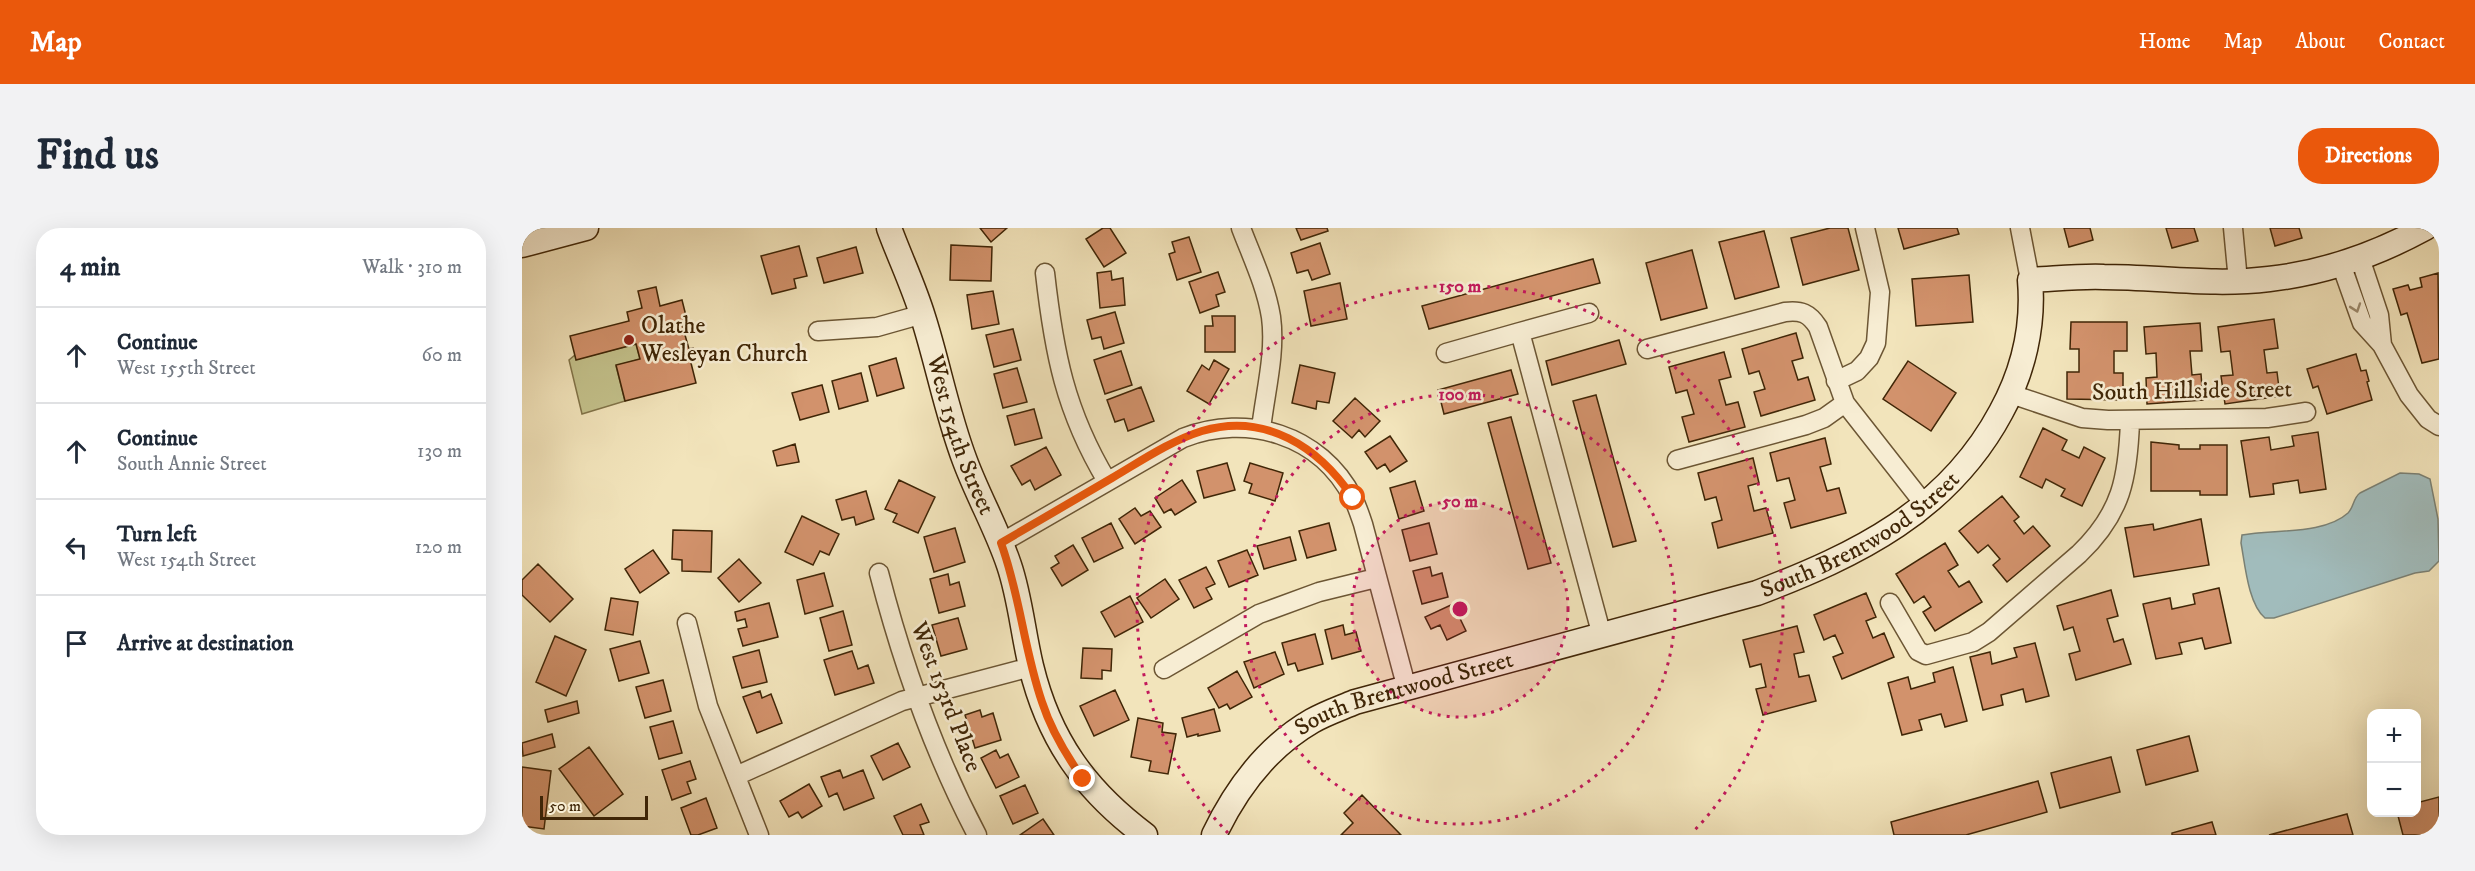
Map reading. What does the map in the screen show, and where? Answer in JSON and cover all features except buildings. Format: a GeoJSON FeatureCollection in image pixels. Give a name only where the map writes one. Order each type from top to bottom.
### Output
{"type":"FeatureCollection","features":[{"type":"Feature","properties":{"kind":"street"},"geometry":{"type":"LineString","coordinates":[[522,245],[586,228]]}},
{"type":"Feature","properties":{"kind":"street","name":"West 154th Street"},"geometry":{"type":"LineString","coordinates":[[889,228],[922,314],[964,460],[1001,543],[1018,600],[1031,667],[1042,702],[1064,751],[1083,779],[1106,803],[1145,835]]}},
{"type":"Feature","properties":{"kind":"street"},"geometry":{"type":"LineString","coordinates":[[1241,228],[1268,300],[1271,319],[1272,338],[1261,429]]}},
{"type":"Feature","properties":{"kind":"street"},"geometry":{"type":"LineString","coordinates":[[1836,381],[1857,371],[1869,358],[1876,343],[1880,292],[1865,228]]}},
{"type":"Feature","properties":{"kind":"street"},"geometry":{"type":"LineString","coordinates":[[2020,228],[2030,280],[2101,276],[2238,282],[2271,279],[2350,261],[2425,228]]}},
{"type":"Feature","properties":{"kind":"street"},"geometry":{"type":"LineString","coordinates":[[2233,228],[2238,282]]}},
{"type":"Feature","properties":{"kind":"street"},"geometry":{"type":"LineString","coordinates":[[2350,261],[2362,323],[2382,345],[2409,396],[2428,419],[2439,426]]}},
{"type":"Feature","properties":{"kind":"street"},"geometry":{"type":"LineString","coordinates":[[1045,273],[1054,345],[1066,395],[1079,430],[1107,481]]}},
{"type":"Feature","properties":{"kind":"street","name":"South Brentwood Street"},"geometry":{"type":"LineString","coordinates":[[1214,835],[1236,794],[1247,779],[1272,752],[1313,720],[1355,702],[1757,593],[1809,573],[1857,550],[1925,505],[1952,482],[1976,453],[2011,394],[2020,368],[2032,307],[2030,280]]}},
{"type":"Feature","properties":{"kind":"street"},"geometry":{"type":"LineString","coordinates":[[1647,349],[1796,310],[1812,317],[1818,327],[1845,403],[1925,505]]}},
{"type":"Feature","properties":{"kind":"street"},"geometry":{"type":"LineString","coordinates":[[1446,353],[1589,313]]}},
{"type":"Feature","properties":{"kind":"street"},"geometry":{"type":"LineString","coordinates":[[818,331],[877,327],[922,314]]}},
{"type":"Feature","properties":{"kind":"street"},"geometry":{"type":"LineString","coordinates":[[1520,332],[1602,636]]}},
{"type":"Feature","properties":{"kind":"street","name":"South Hillside Street"},"geometry":{"type":"LineString","coordinates":[[2011,394],[2082,418],[2130,421],[2267,418],[2306,412]]}},
{"type":"Feature","properties":{"kind":"street"},"geometry":{"type":"LineString","coordinates":[[1677,460],[1806,425],[1824,418],[1845,403]]}},
{"type":"Feature","properties":{"kind":"street"},"geometry":{"type":"LineString","coordinates":[[1890,603],[1918,651],[1926,655],[1973,642],[1989,632],[2093,541],[2105,523],[2124,483],[2128,463],[2130,421]]}},
{"type":"Feature","properties":{"kind":"street"},"geometry":{"type":"LineString","coordinates":[[1001,543],[1160,450],[1202,431],[1231,427],[1261,429],[1296,442],[1315,453],[1343,483],[1353,498],[1363,524],[1407,689]]}},
{"type":"Feature","properties":{"kind":"street","name":"West 153rd Place"},"geometry":{"type":"LineString","coordinates":[[879,573],[892,622],[942,761],[977,835]]}},
{"type":"Feature","properties":{"kind":"street"},"geometry":{"type":"LineString","coordinates":[[1164,669],[1259,614],[1319,592],[1376,579]]}},
{"type":"Feature","properties":{"kind":"street"},"geometry":{"type":"LineString","coordinates":[[687,623],[708,706],[759,835]]}},
{"type":"Feature","properties":{"kind":"street"},"geometry":{"type":"LineString","coordinates":[[736,776],[918,696],[1031,667]]}},
{"type":"Feature","properties":{"kind":"shaded area"},"geometry":{"type":"Polygon","coordinates":[[[636,344],[640,359],[616,366],[625,401],[582,414],[569,360],[575,355],[577,359],[636,344]]]}},
{"type":"Feature","properties":{"kind":"water"},"geometry":{"type":"Polygon","coordinates":[[[2400,473],[2419,474],[2430,479],[2438,519],[2439,561],[2429,571],[2415,573],[2274,618],[2265,618],[2259,612],[2251,594],[2241,543],[2242,535],[2326,525],[2348,513],[2360,493],[2400,473]]]}},
{"type":"Feature","properties":{"kind":"place","name":"Olathe Wesleyan Church"},"geometry":{"type":"Point","coordinates":[629,340]}},
{"type":"Feature","properties":{"kind":"route"},"geometry":{"type":"LineString","coordinates":[[1083,779],[1064,751],[1042,702],[1031,667],[1010,568],[1001,543],[1183,438],[1202,431],[1224,427],[1243,426],[1261,429],[1296,442],[1315,453],[1330,466],[1353,498]]}}]}
